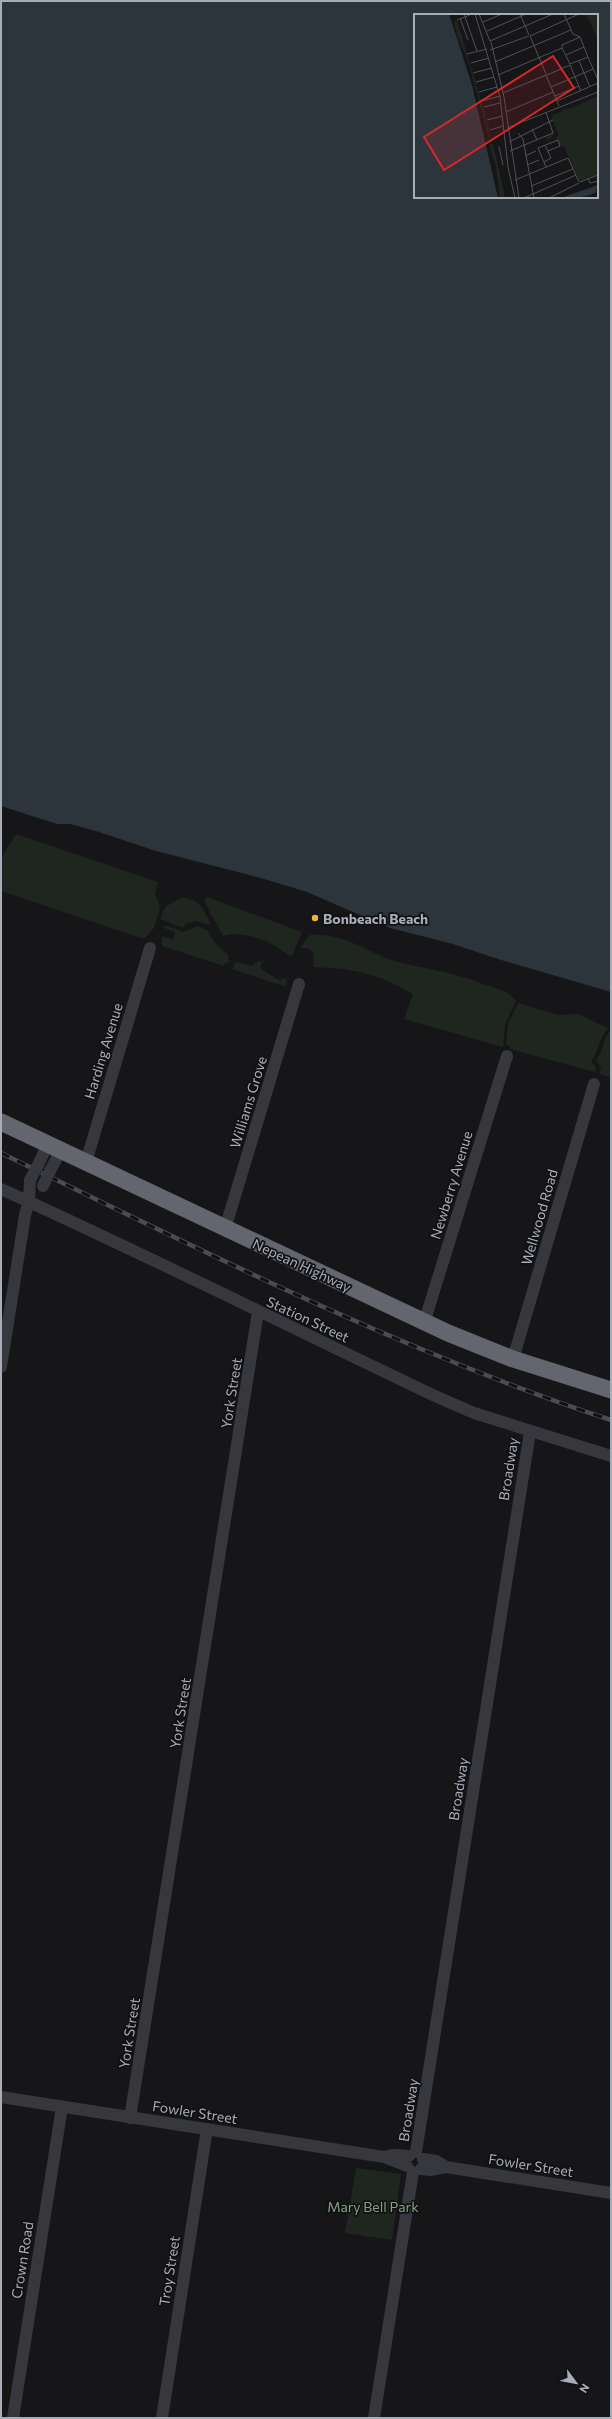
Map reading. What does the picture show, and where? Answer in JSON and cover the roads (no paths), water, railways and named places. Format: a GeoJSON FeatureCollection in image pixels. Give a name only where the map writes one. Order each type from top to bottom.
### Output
{"type":"FeatureCollection","features":[{"type":"Feature","properties":{"kind":"highway","name":"Nepean Highway"},"geometry":{"type":"LineString","coordinates":[[1,1122],[424,1323],[513,1359],[611,1390]]}},
{"type":"Feature","properties":{"kind":"street","name":"Harding Avenue"},"geometry":{"type":"LineString","coordinates":[[86,1162],[150,948]]}},
{"type":"Feature","properties":{"kind":"street","name":"Williams Grove"},"geometry":{"type":"LineString","coordinates":[[225,1229],[300,984]]}},
{"type":"Feature","properties":{"kind":"street","name":"Newberry Avenue"},"geometry":{"type":"LineString","coordinates":[[424,1323],[507,1056]]}},
{"type":"Feature","properties":{"kind":"street","name":"Wellwood Road"},"geometry":{"type":"LineString","coordinates":[[513,1359],[594,1084]]}},
{"type":"Feature","properties":{"kind":"street"},"geometry":{"type":"LineString","coordinates":[[1,1367],[25,1215],[29,1201],[30,1180],[38,1165],[54,1147]]}},
{"type":"Feature","properties":{"kind":"street"},"geometry":{"type":"LineString","coordinates":[[29,1201],[43,1186],[50,1171],[54,1147]]}},
{"type":"Feature","properties":{"kind":"street","name":"Station Street"},"geometry":{"type":"LineString","coordinates":[[1,1188],[110,1238],[258,1312],[434,1396],[530,1432],[611,1456]]}},
{"type":"Feature","properties":{"kind":"street","name":"York Street"},"geometry":{"type":"LineString","coordinates":[[130,2118],[258,1312]]}},
{"type":"Feature","properties":{"kind":"street","name":"Broadway"},"geometry":{"type":"LineString","coordinates":[[374,2418],[530,1432]]}},
{"type":"Feature","properties":{"kind":"street","name":"Fowler Street"},"geometry":{"type":"LineString","coordinates":[[1,2097],[384,2157],[394,2155],[415,2162],[436,2161],[446,2167],[611,2193]]}},
{"type":"Feature","properties":{"kind":"street","name":"Crown Road"},"geometry":{"type":"LineString","coordinates":[[13,2418],[62,2107]]}},
{"type":"Feature","properties":{"kind":"street","name":"Troy Street"},"geometry":{"type":"LineString","coordinates":[[162,2418],[207,2130]]}},
{"type":"Feature","properties":{"kind":"railway"},"geometry":{"type":"LineString","coordinates":[[1,1153],[226,1262],[378,1331],[532,1393],[611,1420]]}},
{"type":"Feature","properties":{"kind":"place","name":"Bonbeach Beach"},"geometry":{"type":"Point","coordinates":[315,918]}},
{"type":"Feature","properties":{"kind":"park label","name":"Mary Bell Park"},"geometry":{"type":"Point","coordinates":[373,2206]}}]}
